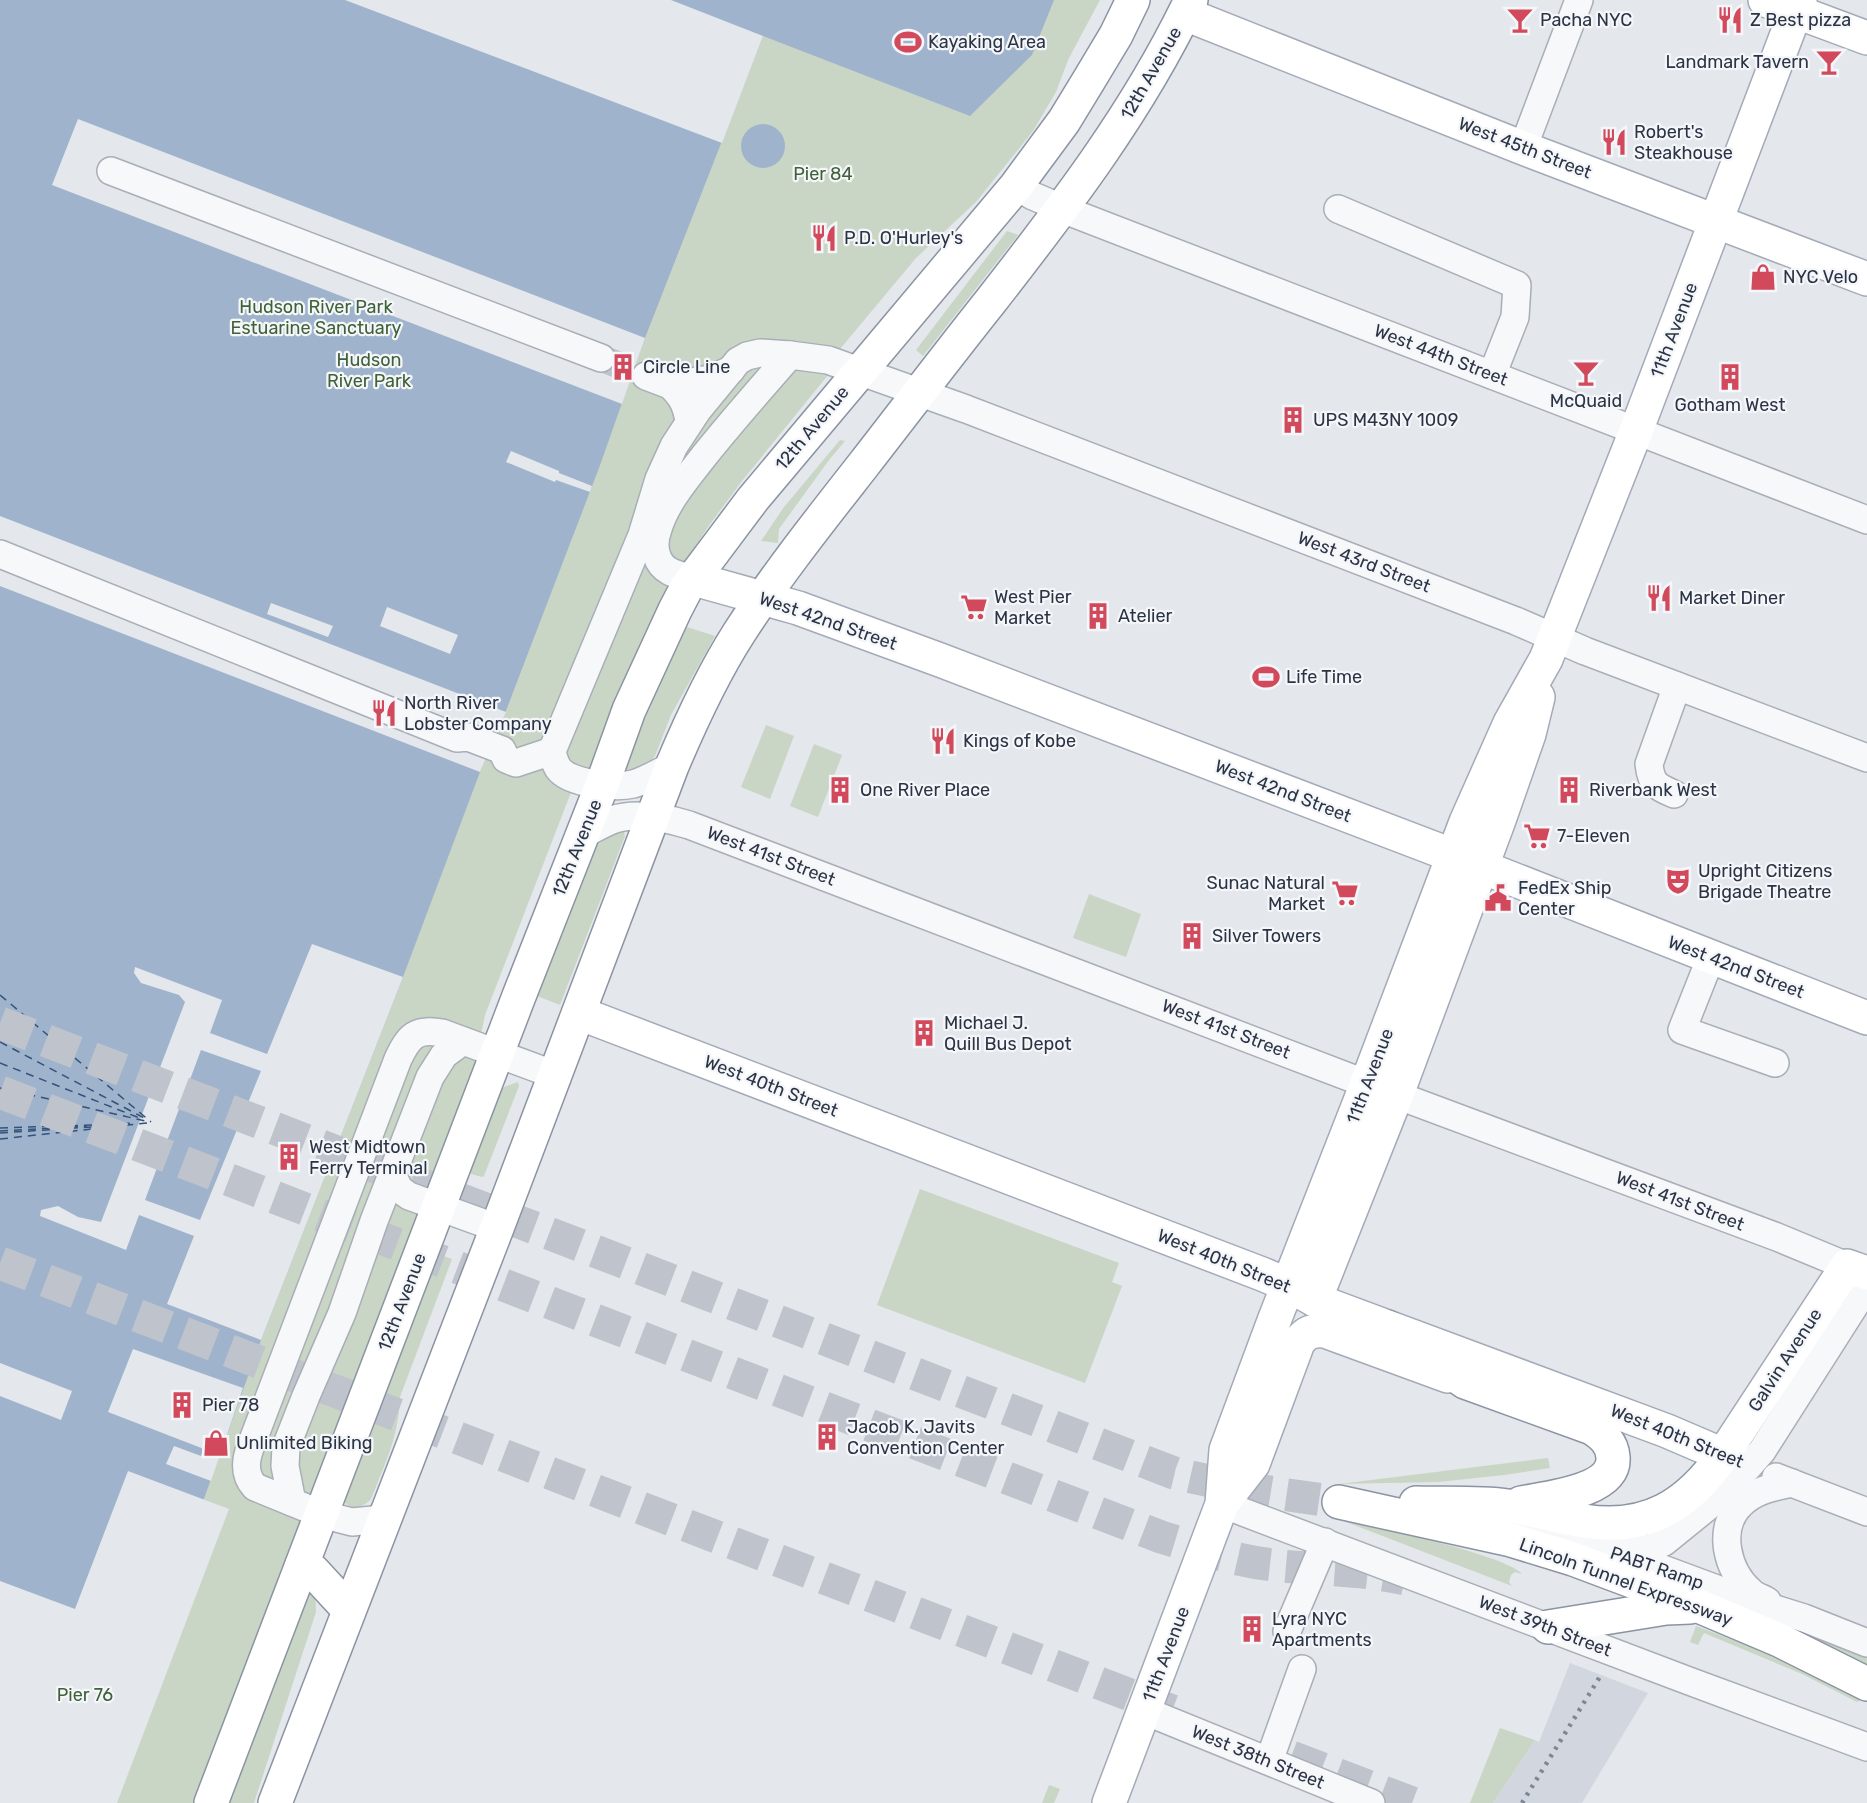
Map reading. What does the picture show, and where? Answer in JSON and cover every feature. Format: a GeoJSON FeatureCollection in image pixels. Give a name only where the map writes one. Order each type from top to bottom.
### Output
{"type":"FeatureCollection","features":[{"type":"Feature","properties":{"kind":"main road","name":"12th Avenue"},"geometry":{"type":"LineString","coordinates":[[211,1803],[302,1565],[307,1508],[440,1207],[629,710],[675,610],[694,579],[753,499],[1016,186],[1064,121],[1116,35],[1133,0]]}},
{"type":"Feature","properties":{"kind":"main road"},"geometry":{"type":"LineString","coordinates":[[1765,0],[1798,6],[1867,38]]}},
{"type":"Feature","properties":{"kind":"main road","name":"11th Avenue"},"geometry":{"type":"LineString","coordinates":[[1222,1504],[1226,1450],[1305,1305],[1467,861],[1466,822],[1510,723],[1550,648],[1636,431],[1798,6]]}},
{"type":"Feature","properties":{"kind":"main road","name":"12th Avenue"},"geometry":{"type":"LineString","coordinates":[[275,1803],[672,766],[696,711],[738,635],[763,597],[1093,167],[1128,114],[1188,7]]}},
{"type":"Feature","properties":{"kind":"main road","name":"West 45th Street"},"geometry":{"type":"LineString","coordinates":[[1188,7],[1523,148],[1867,279]]}},
{"type":"Feature","properties":{"kind":"main road","name":"West 42nd Street"},"geometry":{"type":"LineString","coordinates":[[694,579],[798,608],[940,660],[1467,861],[1867,1018]]}},
{"type":"Feature","properties":{"kind":"main road","name":"West 40th Street"},"geometry":{"type":"LineString","coordinates":[[579,1013],[1214,1255],[1305,1305],[1387,1327],[1667,1431],[1736,1460]]}},
{"type":"Feature","properties":{"kind":"main road","name":"Galvin Avenue"},"geometry":{"type":"LineString","coordinates":[[1507,1506],[1585,1521],[1617,1522],[1636,1521],[1655,1516],[1680,1502],[1702,1482],[1736,1460],[1860,1275]]}},
{"type":"Feature","properties":{"kind":"main road","name":"11th Avenue"},"geometry":{"type":"LineString","coordinates":[[1108,1803],[1222,1504],[1252,1464],[1298,1343],[1307,1332],[1305,1305]]}},
{"type":"Feature","properties":{"kind":"main road","name":"West 40th Street"},"geometry":{"type":"LineString","coordinates":[[1305,1305],[1325,1331],[1592,1428],[1602,1434],[1609,1443],[1613,1451],[1612,1467],[1603,1479],[1594,1485],[1583,1490],[1507,1506]]}},
{"type":"Feature","properties":{"kind":"main road"},"geometry":{"type":"LineString","coordinates":[[1387,1327],[1464,1382]]}},
{"type":"Feature","properties":{"kind":"main road","name":"Lincoln Tunnel Expressway"},"geometry":{"type":"LineString","coordinates":[[1442,1504],[1339,1502],[1511,1540],[1572,1558],[1701,1607],[1779,1640],[1867,1684]]}},
{"type":"Feature","properties":{"kind":"main road"},"geometry":{"type":"LineString","coordinates":[[1442,1504],[1507,1506]]}},
{"type":"Feature","properties":{"kind":"main road"},"geometry":{"type":"LineString","coordinates":[[302,1565],[313,1571],[349,1610]]}},
{"type":"Feature","properties":{"kind":"main road"},"geometry":{"type":"LineString","coordinates":[[1548,1627],[1666,1608],[1701,1607]]}},
{"type":"Feature","properties":{"kind":"street"},"geometry":{"type":"LineString","coordinates":[[1523,148],[1579,0]]}},
{"type":"Feature","properties":{"kind":"street"},"geometry":{"type":"LineString","coordinates":[[111,171],[601,358]]}},
{"type":"Feature","properties":{"kind":"street","name":"West 44th Street"},"geometry":{"type":"LineString","coordinates":[[1016,186],[1061,208],[1867,520]]}},
{"type":"Feature","properties":{"kind":"street"},"geometry":{"type":"LineString","coordinates":[[1338,209],[1517,285],[1515,317],[1492,375]]}},
{"type":"Feature","properties":{"kind":"street","name":"West 43rd Street"},"geometry":{"type":"LineString","coordinates":[[731,370],[742,358],[769,352],[819,358],[859,371],[977,413],[1417,582],[1550,648],[1585,651],[1867,758]]}},
{"type":"Feature","properties":{"kind":"street"},"geometry":{"type":"LineString","coordinates":[[694,579],[673,573],[660,563],[655,542],[660,522],[696,466],[790,355]]}},
{"type":"Feature","properties":{"kind":"street"},"geometry":{"type":"LineString","coordinates":[[688,422],[687,409],[680,395],[658,380],[710,379],[731,370]]}},
{"type":"Feature","properties":{"kind":"street"},"geometry":{"type":"LineString","coordinates":[[672,766],[636,783],[602,785],[566,776],[558,768],[552,750],[642,535],[659,479],[674,446],[688,422],[731,370]]}},
{"type":"Feature","properties":{"kind":"street"},"geometry":{"type":"LineString","coordinates":[[0,554],[457,738],[463,750],[489,761],[498,764],[506,759],[516,763],[552,750]]}},
{"type":"Feature","properties":{"kind":"street"},"geometry":{"type":"LineString","coordinates":[[1674,794],[1658,787],[1650,776],[1649,764],[1677,686]]}},
{"type":"Feature","properties":{"kind":"street","name":"West 41st Street"},"geometry":{"type":"LineString","coordinates":[[582,835],[621,818],[652,818],[688,825],[1766,1233],[1860,1275]]}},
{"type":"Feature","properties":{"kind":"street"},"geometry":{"type":"LineString","coordinates":[[1711,957],[1682,1030],[1775,1063]]}},
{"type":"Feature","properties":{"kind":"street"},"geometry":{"type":"LineString","coordinates":[[386,1515],[374,1520],[352,1522],[265,1492],[249,1480],[246,1463],[249,1448],[402,1052],[410,1039],[415,1034],[423,1032],[442,1034],[555,1075]]}},
{"type":"Feature","properties":{"kind":"street"},"geometry":{"type":"LineString","coordinates":[[307,1508],[285,1466],[286,1447],[342,1313],[374,1221],[430,1077],[444,1055],[463,1041]]}},
{"type":"Feature","properties":{"kind":"street"},"geometry":{"type":"LineString","coordinates":[[393,1176],[395,1184],[404,1193],[497,1228]]}},
{"type":"Feature","properties":{"kind":"street"},"geometry":{"type":"LineString","coordinates":[[1603,1549],[1634,1549],[1659,1545],[1695,1519],[1736,1460]]}},
{"type":"Feature","properties":{"kind":"street","name":"West 40th Street"},"geometry":{"type":"LineString","coordinates":[[1736,1460],[1867,1512]]}},
{"type":"Feature","properties":{"kind":"street"},"geometry":{"type":"LineString","coordinates":[[1750,1596],[1736,1572],[1728,1551],[1727,1536],[1731,1521],[1739,1506],[1755,1494],[1792,1483]]}},
{"type":"Feature","properties":{"kind":"street","name":"West 39th Street"},"geometry":{"type":"LineString","coordinates":[[1222,1504],[1689,1682],[1867,1747]]}},
{"type":"Feature","properties":{"kind":"street","name":"PABT Ramp"},"geometry":{"type":"LineString","coordinates":[[1442,1504],[1603,1549],[1750,1596],[1867,1643]]}},
{"type":"Feature","properties":{"kind":"street"},"geometry":{"type":"LineString","coordinates":[[1287,1631],[1325,1542]]}},
{"type":"Feature","properties":{"kind":"street"},"geometry":{"type":"LineString","coordinates":[[1269,1761],[1302,1670]]}},
{"type":"Feature","properties":{"kind":"street","name":"West 38th Street"},"geometry":{"type":"LineString","coordinates":[[1144,1711],[1371,1803]]}},
{"type":"Feature","properties":{"kind":"shaded area"},"geometry":{"type":"Polygon","coordinates":[[[1570,1663],[1648,1693],[1582,1803],[1493,1803],[1535,1740],[1539,1742],[1570,1663]]]}},
{"type":"Feature","properties":{"kind":"green space","name":"Hudson River Park"},"geometry":{"type":"Polygon","coordinates":[[[56,0],[1100,0],[1068,60],[1056,92],[1033,131],[976,202],[916,258],[830,361],[828,375],[710,524],[657,611],[632,663],[590,768],[580,769],[485,1015],[473,1072],[194,1803],[0,1803],[204,1499],[252,1364],[0,151],[56,0]]]}},
{"type":"Feature","properties":{"kind":"green space"},"geometry":{"type":"Polygon","coordinates":[[[1007,231],[1018,235],[923,356],[916,350],[1007,231]]]}},
{"type":"Feature","properties":{"kind":"green space"},"geometry":{"type":"Polygon","coordinates":[[[840,440],[845,441],[779,529],[778,543],[761,541],[784,507],[840,440]]]}},
{"type":"Feature","properties":{"kind":"green space"},"geometry":{"type":"Polygon","coordinates":[[[684,626],[715,636],[671,715],[655,756],[643,771],[625,772],[628,760],[684,626]]]}},
{"type":"Feature","properties":{"kind":"green space"},"geometry":{"type":"Polygon","coordinates":[[[766,725],[794,736],[770,799],[741,787],[766,725]]]}},
{"type":"Feature","properties":{"kind":"green space"},"geometry":{"type":"Polygon","coordinates":[[[814,744],[842,755],[818,817],[790,806],[814,744]]]}},
{"type":"Feature","properties":{"kind":"green space"},"geometry":{"type":"Polygon","coordinates":[[[617,829],[623,829],[625,836],[560,1005],[537,996],[595,847],[617,829]]]}},
{"type":"Feature","properties":{"kind":"green space"},"geometry":{"type":"Polygon","coordinates":[[[1089,894],[1141,914],[1126,957],[1073,938],[1089,894]]]}},
{"type":"Feature","properties":{"kind":"green space"},"geometry":{"type":"Polygon","coordinates":[[[518,1082],[519,1086],[484,1176],[471,1174],[470,1170],[500,1092],[504,1087],[518,1082]]]}},
{"type":"Feature","properties":{"kind":"green space"},"geometry":{"type":"Polygon","coordinates":[[[920,1189],[1119,1263],[1112,1282],[1122,1286],[1085,1383],[877,1305],[920,1189]]]}},
{"type":"Feature","properties":{"kind":"green space"},"geometry":{"type":"Polygon","coordinates":[[[438,1254],[452,1259],[400,1397],[397,1424],[390,1449],[371,1499],[362,1506],[352,1506],[345,1503],[344,1499],[438,1254]]]}},
{"type":"Feature","properties":{"kind":"green space"},"geometry":{"type":"Polygon","coordinates":[[[1548,1458],[1550,1468],[1504,1475],[1438,1482],[1339,1484],[1548,1458]]]}},
{"type":"Feature","properties":{"kind":"green space"},"geometry":{"type":"Polygon","coordinates":[[[1336,1518],[1465,1550],[1511,1566],[1522,1574],[1515,1572],[1511,1575],[1509,1582],[1512,1586],[1336,1518]]]}},
{"type":"Feature","properties":{"kind":"green space"},"geometry":{"type":"Polygon","coordinates":[[[315,1590],[316,1612],[254,1803],[228,1803],[309,1591],[315,1590]]]}},
{"type":"Feature","properties":{"kind":"green space"},"geometry":{"type":"Polygon","coordinates":[[[1696,1626],[1770,1654],[1863,1699],[1857,1702],[1802,1674],[1704,1633],[1698,1645],[1690,1642],[1696,1626]]]}},
{"type":"Feature","properties":{"kind":"green space"},"geometry":{"type":"Polygon","coordinates":[[[1809,1631],[1867,1654],[1867,1671],[1804,1639],[1809,1631]]]}},
{"type":"Feature","properties":{"kind":"green space"},"geometry":{"type":"Polygon","coordinates":[[[1500,1728],[1535,1740],[1493,1803],[1470,1803],[1500,1728]]]}},
{"type":"Feature","properties":{"kind":"green space"},"geometry":{"type":"Polygon","coordinates":[[[1049,1785],[1060,1789],[1054,1803],[1042,1803],[1049,1785]]]}},
{"type":"Feature","properties":{"kind":"water","name":"Hudson River Park"},"geometry":{"type":"Polygon","coordinates":[[[0,0],[1054,0],[1032,55],[970,116],[763,36],[645,338],[599,468],[504,716],[480,772],[403,977],[261,1340],[204,1499],[0,1803],[0,0]]]}},
{"type":"Feature","properties":{"kind":"water"},"geometry":{"type":"Polygon","coordinates":[[[763,124],[778,131],[785,146],[778,161],[763,168],[748,161],[741,146],[748,131],[763,124]]]}},
{"type":"Feature","properties":{"kind":"pier"},"geometry":{"type":"Polygon","coordinates":[[[345,0],[671,0],[763,36],[722,143],[345,0]]]}},
{"type":"Feature","properties":{"kind":"pier"},"geometry":{"type":"Polygon","coordinates":[[[78,119],[645,338],[622,404],[52,185],[78,119]]]}},
{"type":"Feature","properties":{"kind":"pier"},"geometry":{"type":"Polygon","coordinates":[[[511,451],[592,486],[590,492],[556,480],[555,482],[506,462],[511,451]]]}},
{"type":"Feature","properties":{"kind":"pier"},"geometry":{"type":"Polygon","coordinates":[[[0,516],[506,712],[480,772],[0,586],[0,516]]]}},
{"type":"Feature","properties":{"kind":"pier"},"geometry":{"type":"Polygon","coordinates":[[[271,603],[333,626],[328,637],[267,614],[271,603]]]}},
{"type":"Feature","properties":{"kind":"pier"},"geometry":{"type":"Polygon","coordinates":[[[387,607],[458,635],[450,654],[380,626],[387,607]]]}},
{"type":"Feature","properties":{"kind":"pier"},"geometry":{"type":"Polygon","coordinates":[[[312,944],[403,977],[261,1340],[167,1304],[194,1236],[139,1215],[126,1250],[40,1216],[41,1210],[58,1206],[78,1217],[101,1222],[185,1002],[179,995],[141,983],[134,973],[135,967],[222,1000],[210,1033],[267,1054],[312,944]],[[201,1050],[145,1200],[200,1220],[261,1071],[201,1050]]]}},
{"type":"Feature","properties":{"kind":"pier"},"geometry":{"type":"Polygon","coordinates":[[[133,1349],[243,1388],[211,1481],[166,1464],[174,1446],[201,1456],[204,1449],[108,1412],[133,1349]]]}},
{"type":"Feature","properties":{"kind":"pier"},"geometry":{"type":"Polygon","coordinates":[[[0,1363],[72,1391],[61,1420],[0,1396],[0,1363]]]}},
{"type":"Feature","properties":{"kind":"pier","name":"Pier 76"},"geometry":{"type":"Polygon","coordinates":[[[128,1471],[229,1509],[117,1803],[0,1803],[0,1581],[75,1609],[128,1471]]]}},
{"type":"Feature","properties":{"kind":"ferry route"},"geometry":{"type":"LineString","coordinates":[[0,995],[151,1122]]}},
{"type":"Feature","properties":{"kind":"ferry route"},"geometry":{"type":"LineString","coordinates":[[0,1042],[148,1120]]}},
{"type":"Feature","properties":{"kind":"ferry route"},"geometry":{"type":"LineString","coordinates":[[0,1063],[142,1119]]}},
{"type":"Feature","properties":{"kind":"ferry route"},"geometry":{"type":"LineString","coordinates":[[0,1088],[150,1122]]}},
{"type":"Feature","properties":{"kind":"ferry route"},"geometry":{"type":"LineString","coordinates":[[122,1124],[132,1123]]}},
{"type":"Feature","properties":{"kind":"ferry route"},"geometry":{"type":"LineString","coordinates":[[0,1139],[147,1123]]}},
{"type":"Feature","properties":{"kind":"ferry route"},"geometry":{"type":"LineString","coordinates":[[0,1128],[120,1124]]}},
{"type":"Feature","properties":{"kind":"ferry route"},"geometry":{"type":"LineString","coordinates":[[0,1133],[120,1125]]}},
{"type":"Feature","properties":{"kind":"ferry route"},"geometry":{"type":"LineString","coordinates":[[0,1131],[87,1126]]}},
{"type":"Feature","properties":{"kind":"tunnel"},"geometry":{"type":"LineString","coordinates":[[601,358],[646,376]]}},
{"type":"Feature","properties":{"kind":"tunnel"},"geometry":{"type":"LineString","coordinates":[[0,1023],[1174,1473],[1256,1490],[1339,1502]]}},
{"type":"Feature","properties":{"kind":"tunnel"},"geometry":{"type":"LineString","coordinates":[[0,1092],[1161,1537],[1217,1554],[1259,1563],[1356,1571],[1405,1579]]}},
{"type":"Feature","properties":{"kind":"tunnel"},"geometry":{"type":"LineString","coordinates":[[0,1263],[1172,1711]]}},
{"type":"Feature","properties":{"kind":"tunnel"},"geometry":{"type":"LineString","coordinates":[[1291,1757],[1412,1803]]}},
{"type":"Feature","properties":{"kind":"railway"},"geometry":{"type":"LineString","coordinates":[[1522,1803],[1601,1675]]}},
{"type":"Feature","properties":{"kind":"place","name":"Pacha NYC"},"geometry":{"type":"Point","coordinates":[1520,20]}},
{"type":"Feature","properties":{"kind":"place","name":"Z Best pizza"},"geometry":{"type":"Point","coordinates":[1730,20]}},
{"type":"Feature","properties":{"kind":"place","name":"Kayaking Area"},"geometry":{"type":"Point","coordinates":[908,42]}},
{"type":"Feature","properties":{"kind":"place","name":"Landmark Tavern"},"geometry":{"type":"Point","coordinates":[1829,62]}},
{"type":"Feature","properties":{"kind":"place","name":"Robert's Steakhouse"},"geometry":{"type":"Point","coordinates":[1614,142]}},
{"type":"Feature","properties":{"kind":"place","name":"P.D. O'Hurley's"},"geometry":{"type":"Point","coordinates":[824,238]}},
{"type":"Feature","properties":{"kind":"place","name":"NYC Velo"},"geometry":{"type":"Point","coordinates":[1763,277]}},
{"type":"Feature","properties":{"kind":"place","name":"Circle Line"},"geometry":{"type":"Point","coordinates":[623,367]}},
{"type":"Feature","properties":{"kind":"place","name":"McQuaid"},"geometry":{"type":"Point","coordinates":[1586,373]}},
{"type":"Feature","properties":{"kind":"place","name":"Gotham West"},"geometry":{"type":"Point","coordinates":[1730,377]}},
{"type":"Feature","properties":{"kind":"place","name":"UPS M43NY 1009"},"geometry":{"type":"Point","coordinates":[1293,420]}},
{"type":"Feature","properties":{"kind":"place","name":"Market Diner"},"geometry":{"type":"Point","coordinates":[1659,598]}},
{"type":"Feature","properties":{"kind":"place","name":"West Pier Market"},"geometry":{"type":"Point","coordinates":[974,607]}},
{"type":"Feature","properties":{"kind":"place","name":"Atelier"},"geometry":{"type":"Point","coordinates":[1098,616]}},
{"type":"Feature","properties":{"kind":"place","name":"Life Time"},"geometry":{"type":"Point","coordinates":[1266,677]}},
{"type":"Feature","properties":{"kind":"place","name":"North River Lobster Company"},"geometry":{"type":"Point","coordinates":[384,713]}},
{"type":"Feature","properties":{"kind":"place","name":"Kings of Kobe"},"geometry":{"type":"Point","coordinates":[943,741]}},
{"type":"Feature","properties":{"kind":"place","name":"One River Place"},"geometry":{"type":"Point","coordinates":[840,790]}},
{"type":"Feature","properties":{"kind":"place","name":"Riverbank West"},"geometry":{"type":"Point","coordinates":[1569,790]}},
{"type":"Feature","properties":{"kind":"place","name":"7-Eleven"},"geometry":{"type":"Point","coordinates":[1537,836]}},
{"type":"Feature","properties":{"kind":"place","name":"Upright Citizens Brigade Theatre"},"geometry":{"type":"Point","coordinates":[1678,881]}},
{"type":"Feature","properties":{"kind":"place","name":"Sunac Natural Market"},"geometry":{"type":"Point","coordinates":[1345,893]}},
{"type":"Feature","properties":{"kind":"place","name":"FedEx Ship Center"},"geometry":{"type":"Point","coordinates":[1498,898]}},
{"type":"Feature","properties":{"kind":"place","name":"Silver Towers"},"geometry":{"type":"Point","coordinates":[1192,936]}},
{"type":"Feature","properties":{"kind":"place","name":"Michael J. Quill Bus Depot"},"geometry":{"type":"Point","coordinates":[924,1033]}},
{"type":"Feature","properties":{"kind":"place","name":"West Midtown Ferry Terminal"},"geometry":{"type":"Point","coordinates":[289,1157]}},
{"type":"Feature","properties":{"kind":"place","name":"Pier 78"},"geometry":{"type":"Point","coordinates":[182,1405]}},
{"type":"Feature","properties":{"kind":"place","name":"Jacob K. Javits Convention Center"},"geometry":{"type":"Point","coordinates":[827,1437]}},
{"type":"Feature","properties":{"kind":"place","name":"Unlimited Biking"},"geometry":{"type":"Point","coordinates":[216,1443]}},
{"type":"Feature","properties":{"kind":"place","name":"Lyra NYC Apartments"},"geometry":{"type":"Point","coordinates":[1252,1629]}},
{"type":"Feature","properties":{"kind":"park label","name":"Pier 84"},"geometry":{"type":"Point","coordinates":[823,174]}},
{"type":"Feature","properties":{"kind":"park label","name":"Hudson River Park Estuarine Sanctuary"},"geometry":{"type":"Point","coordinates":[316,317]}}]}
